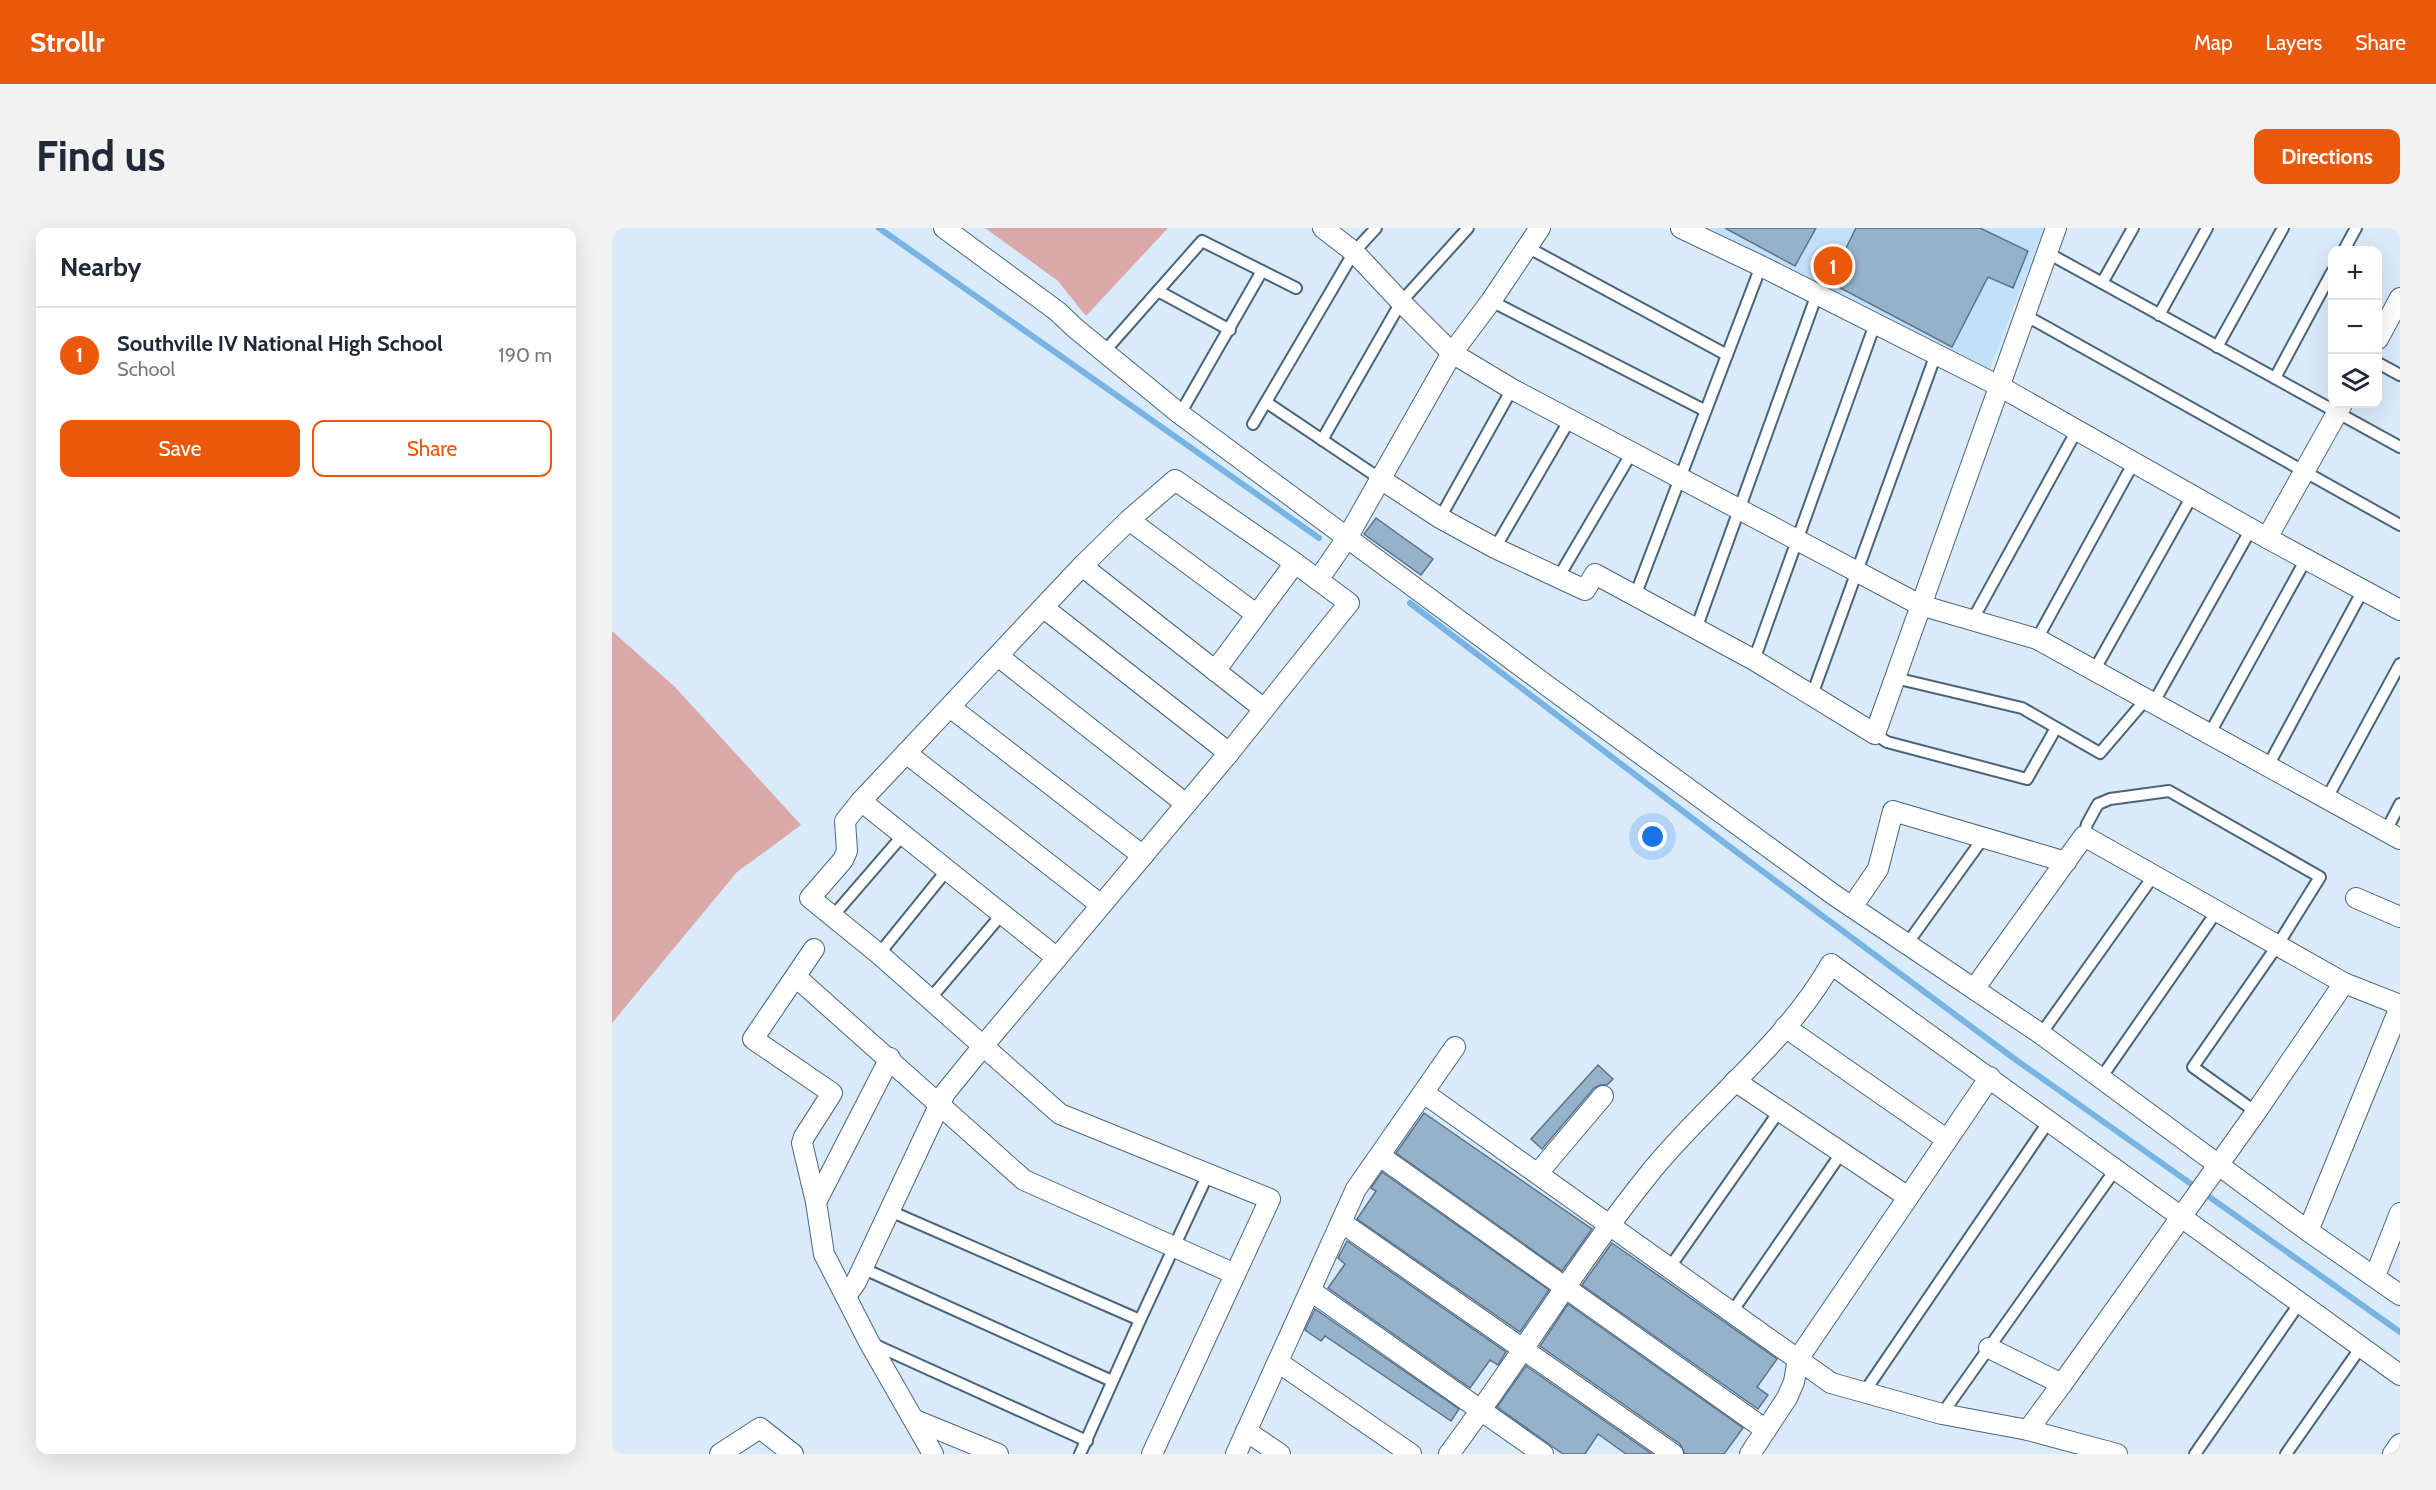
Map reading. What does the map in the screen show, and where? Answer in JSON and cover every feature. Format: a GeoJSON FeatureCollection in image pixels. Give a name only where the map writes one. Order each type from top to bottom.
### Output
{"type":"FeatureCollection","features":[{"type":"Feature","properties":{"kind":"street"},"geometry":{"type":"LineString","coordinates":[[944,228],[1057,311],[1180,414],[1347,538],[1852,907],[2041,1034],[2101,1078],[2212,1173],[2308,1231],[2400,1294]]}},
{"type":"Feature","properties":{"kind":"street"},"geometry":{"type":"LineString","coordinates":[[1323,228],[1354,252],[1452,353],[1512,389],[1920,605],[2037,639],[2393,835]]}},
{"type":"Feature","properties":{"kind":"street"},"geometry":{"type":"LineString","coordinates":[[1318,580],[1347,538],[1452,353],[1491,301],[1540,228]]}},
{"type":"Feature","properties":{"kind":"street"},"geometry":{"type":"LineString","coordinates":[[1681,228],[1999,386],[2400,610]]}},
{"type":"Feature","properties":{"kind":"street"},"geometry":{"type":"LineString","coordinates":[[1379,478],[1440,518],[1495,548],[1584,590],[1595,574],[1754,660],[1875,734],[2023,314],[2056,228]]}},
{"type":"Feature","properties":{"kind":"street"},"geometry":{"type":"LineString","coordinates":[[2382,332],[2400,298]]}},
{"type":"Feature","properties":{"kind":"street"},"geometry":{"type":"LineString","coordinates":[[2259,533],[2304,472],[2339,408]]}},
{"type":"Feature","properties":{"kind":"street"},"geometry":{"type":"LineString","coordinates":[[846,1296],[856,1282],[945,1093],[984,1045],[1229,753],[1349,603],[1295,562],[1175,480],[1129,520],[1082,566],[861,801],[845,821],[847,851],[843,860],[810,898],[879,954],[984,1045],[1060,1114],[1270,1199],[1152,1454]]}},
{"type":"Feature","properties":{"kind":"street"},"geometry":{"type":"LineString","coordinates":[[1129,520],[1256,614]]}},
{"type":"Feature","properties":{"kind":"street"},"geometry":{"type":"LineString","coordinates":[[1215,671],[1295,562]]}},
{"type":"Feature","properties":{"kind":"street"},"geometry":{"type":"LineString","coordinates":[[1082,566],[1264,709]]}},
{"type":"Feature","properties":{"kind":"street"},"geometry":{"type":"LineString","coordinates":[[1044,608],[1229,753]]}},
{"type":"Feature","properties":{"kind":"street"},"geometry":{"type":"LineString","coordinates":[[998,656],[1186,804]]}},
{"type":"Feature","properties":{"kind":"street"},"geometry":{"type":"LineString","coordinates":[[950,707],[1143,856]]}},
{"type":"Feature","properties":{"kind":"street"},"geometry":{"type":"LineString","coordinates":[[906,753],[1101,905]]}},
{"type":"Feature","properties":{"kind":"street"},"geometry":{"type":"LineString","coordinates":[[861,801],[1057,958]]}},
{"type":"Feature","properties":{"kind":"street"},"geometry":{"type":"LineString","coordinates":[[1852,907],[1878,869],[1893,811],[2066,862]]}},
{"type":"Feature","properties":{"kind":"street"},"geometry":{"type":"LineString","coordinates":[[1974,989],[2084,836],[2344,983],[2400,1006],[2308,1231]]}},
{"type":"Feature","properties":{"kind":"street"},"geometry":{"type":"LineString","coordinates":[[2356,898],[2400,917]]}},
{"type":"Feature","properties":{"kind":"street"},"geometry":{"type":"LineString","coordinates":[[814,949],[753,1039],[832,1093],[802,1143],[816,1202],[824,1254],[869,1342],[933,1454]]}},
{"type":"Feature","properties":{"kind":"street"},"geometry":{"type":"LineString","coordinates":[[1449,1454],[1482,1410],[1610,1224],[1654,1168],[1785,1027],[1820,983],[1831,964],[1990,1077],[2115,1170],[2183,1214],[2299,1304],[2400,1375]]}},
{"type":"Feature","properties":{"kind":"street"},"geometry":{"type":"LineString","coordinates":[[796,977],[890,1058],[939,1106],[1024,1180],[1235,1274]]}},
{"type":"Feature","properties":{"kind":"street"},"geometry":{"type":"LineString","coordinates":[[2028,1430],[2256,1112],[2344,983]]}},
{"type":"Feature","properties":{"kind":"street"},"geometry":{"type":"LineString","coordinates":[[1785,1027],[1946,1139]]}},
{"type":"Feature","properties":{"kind":"street"},"geometry":{"type":"LineString","coordinates":[[1236,1454],[1356,1189],[1455,1047]]}},
{"type":"Feature","properties":{"kind":"street"},"geometry":{"type":"LineString","coordinates":[[816,1202],[890,1058]]}},
{"type":"Feature","properties":{"kind":"street"},"geometry":{"type":"LineString","coordinates":[[1750,1454],[1790,1390],[1798,1359],[1990,1077]]}},
{"type":"Feature","properties":{"kind":"street"},"geometry":{"type":"LineString","coordinates":[[1735,1081],[1908,1197]]}},
{"type":"Feature","properties":{"kind":"street"},"geometry":{"type":"LineString","coordinates":[[1424,1093],[1832,1383],[1863,1394],[1942,1414],[2028,1430],[2117,1454]]}},
{"type":"Feature","properties":{"kind":"street"},"geometry":{"type":"LineString","coordinates":[[1538,1173],[1603,1096]]}},
{"type":"Feature","properties":{"kind":"street"},"geometry":{"type":"LineString","coordinates":[[1380,1156],[1766,1430]]}},
{"type":"Feature","properties":{"kind":"street"},"geometry":{"type":"LineString","coordinates":[[2375,1276],[2394,1247],[2400,1213]]}},
{"type":"Feature","properties":{"kind":"street"},"geometry":{"type":"LineString","coordinates":[[1341,1222],[1673,1454]]}},
{"type":"Feature","properties":{"kind":"street"},"geometry":{"type":"LineString","coordinates":[[1311,1291],[1543,1454]]}},
{"type":"Feature","properties":{"kind":"street"},"geometry":{"type":"LineString","coordinates":[[1989,1348],[2062,1384]]}},
{"type":"Feature","properties":{"kind":"street"},"geometry":{"type":"LineString","coordinates":[[1278,1362],[1411,1454]]}},
{"type":"Feature","properties":{"kind":"street"},"geometry":{"type":"LineString","coordinates":[[915,1420],[998,1454]]}},
{"type":"Feature","properties":{"kind":"street"},"geometry":{"type":"LineString","coordinates":[[720,1454],[760,1428],[793,1454]]}},
{"type":"Feature","properties":{"kind":"street"},"geometry":{"type":"LineString","coordinates":[[1246,1431],[1280,1454]]}},
{"type":"Feature","properties":{"kind":"street"},"geometry":{"type":"LineString","coordinates":[[2393,1454],[2400,1444]]}},
{"type":"Feature","properties":{"kind":"lane"},"geometry":{"type":"LineString","coordinates":[[1253,424],[1354,252],[1376,228]]}},
{"type":"Feature","properties":{"kind":"lane"},"geometry":{"type":"LineString","coordinates":[[1322,440],[1401,302],[1468,228]]}},
{"type":"Feature","properties":{"kind":"lane"},"geometry":{"type":"LineString","coordinates":[[2102,283],[2133,228]]}},
{"type":"Feature","properties":{"kind":"lane"},"geometry":{"type":"LineString","coordinates":[[2160,315],[2207,228]]}},
{"type":"Feature","properties":{"kind":"lane"},"geometry":{"type":"LineString","coordinates":[[2217,347],[2283,228]]}},
{"type":"Feature","properties":{"kind":"lane"},"geometry":{"type":"LineString","coordinates":[[2346,246],[2356,228]]}},
{"type":"Feature","properties":{"kind":"lane"},"geometry":{"type":"LineString","coordinates":[[1104,352],[1202,241],[1296,288]]}},
{"type":"Feature","properties":{"kind":"lane"},"geometry":{"type":"LineString","coordinates":[[1527,248],[1727,355]]}},
{"type":"Feature","properties":{"kind":"lane"},"geometry":{"type":"LineString","coordinates":[[2046,252],[2217,347],[2328,403]]}},
{"type":"Feature","properties":{"kind":"lane"},"geometry":{"type":"LineString","coordinates":[[1635,596],[1704,410],[1761,266]]}},
{"type":"Feature","properties":{"kind":"lane"},"geometry":{"type":"LineString","coordinates":[[1180,414],[1262,271]]}},
{"type":"Feature","properties":{"kind":"lane"},"geometry":{"type":"LineString","coordinates":[[2275,378],[2328,279]]}},
{"type":"Feature","properties":{"kind":"lane"},"geometry":{"type":"LineString","coordinates":[[1158,291],[1230,330]]}},
{"type":"Feature","properties":{"kind":"lane"},"geometry":{"type":"LineString","coordinates":[[1696,629],[1817,294]]}},
{"type":"Feature","properties":{"kind":"lane"},"geometry":{"type":"LineString","coordinates":[[1491,301],[1704,410]]}},
{"type":"Feature","properties":{"kind":"lane"},"geometry":{"type":"LineString","coordinates":[[2023,314],[2400,525]]}},
{"type":"Feature","properties":{"kind":"lane"},"geometry":{"type":"LineString","coordinates":[[1754,660],[1875,324]]}},
{"type":"Feature","properties":{"kind":"lane"},"geometry":{"type":"LineString","coordinates":[[1812,695],[1936,354]]}},
{"type":"Feature","properties":{"kind":"lane"},"geometry":{"type":"LineString","coordinates":[[2382,365],[2400,375]]}},
{"type":"Feature","properties":{"kind":"lane"},"geometry":{"type":"LineString","coordinates":[[1440,518],[1512,389]]}},
{"type":"Feature","properties":{"kind":"lane"},"geometry":{"type":"LineString","coordinates":[[1266,402],[1379,478]]}},
{"type":"Feature","properties":{"kind":"lane"},"geometry":{"type":"LineString","coordinates":[[2339,408],[2400,447]]}},
{"type":"Feature","properties":{"kind":"lane"},"geometry":{"type":"LineString","coordinates":[[1495,548],[1569,421]]}},
{"type":"Feature","properties":{"kind":"lane"},"geometry":{"type":"LineString","coordinates":[[1973,620],[2077,430]]}},
{"type":"Feature","properties":{"kind":"lane"},"geometry":{"type":"LineString","coordinates":[[1558,578],[1631,454]]}},
{"type":"Feature","properties":{"kind":"lane"},"geometry":{"type":"LineString","coordinates":[[2037,639],[2134,462]]}},
{"type":"Feature","properties":{"kind":"lane"},"geometry":{"type":"LineString","coordinates":[[2095,669],[2192,495]]}},
{"type":"Feature","properties":{"kind":"lane"},"geometry":{"type":"LineString","coordinates":[[1895,678],[2022,708],[2100,753],[2151,700],[2259,533]]}},
{"type":"Feature","properties":{"kind":"lane"},"geometry":{"type":"LineString","coordinates":[[2210,733],[2306,559]]}},
{"type":"Feature","properties":{"kind":"lane"},"geometry":{"type":"LineString","coordinates":[[2268,766],[2363,590]]}},
{"type":"Feature","properties":{"kind":"lane"},"geometry":{"type":"LineString","coordinates":[[2327,798],[2400,664]]}},
{"type":"Feature","properties":{"kind":"lane"},"geometry":{"type":"LineString","coordinates":[[1875,734],[1887,742],[2027,779],[2056,728]]}},
{"type":"Feature","properties":{"kind":"lane"},"geometry":{"type":"LineString","coordinates":[[2084,836],[2087,824],[2098,804],[2169,790],[2320,877],[2277,946],[2193,1067],[2256,1112]]}},
{"type":"Feature","properties":{"kind":"lane"},"geometry":{"type":"LineString","coordinates":[[2393,835],[2400,804]]}},
{"type":"Feature","properties":{"kind":"lane"},"geometry":{"type":"LineString","coordinates":[[833,916],[903,835]]}},
{"type":"Feature","properties":{"kind":"lane"},"geometry":{"type":"LineString","coordinates":[[1906,944],[1984,837]]}},
{"type":"Feature","properties":{"kind":"lane"},"geometry":{"type":"LineString","coordinates":[[879,954],[947,870]]}},
{"type":"Feature","properties":{"kind":"lane"},"geometry":{"type":"LineString","coordinates":[[2041,1034],[2154,875]]}},
{"type":"Feature","properties":{"kind":"lane"},"geometry":{"type":"LineString","coordinates":[[2101,1078],[2217,911]]}},
{"type":"Feature","properties":{"kind":"lane"},"geometry":{"type":"LineString","coordinates":[[930,999],[1002,914]]}},
{"type":"Feature","properties":{"kind":"lane"},"geometry":{"type":"LineString","coordinates":[[1670,1266],[1780,1110]]}},
{"type":"Feature","properties":{"kind":"lane"},"geometry":{"type":"LineString","coordinates":[[1863,1394],[2049,1121]]}},
{"type":"Feature","properties":{"kind":"lane"},"geometry":{"type":"LineString","coordinates":[[1732,1312],[1842,1152]]}},
{"type":"Feature","properties":{"kind":"lane"},"geometry":{"type":"LineString","coordinates":[[1942,1414],[2115,1170]]}},
{"type":"Feature","properties":{"kind":"lane"},"geometry":{"type":"LineString","coordinates":[[1080,1454],[1208,1174]]}},
{"type":"Feature","properties":{"kind":"lane"},"geometry":{"type":"LineString","coordinates":[[890,1211],[1140,1320]]}},
{"type":"Feature","properties":{"kind":"lane"},"geometry":{"type":"LineString","coordinates":[[862,1268],[1112,1381]]}},
{"type":"Feature","properties":{"kind":"lane"},"geometry":{"type":"LineString","coordinates":[[2195,1454],[2299,1304]]}},
{"type":"Feature","properties":{"kind":"lane"},"geometry":{"type":"LineString","coordinates":[[869,1342],[1087,1441]]}},
{"type":"Feature","properties":{"kind":"lane"},"geometry":{"type":"LineString","coordinates":[[2286,1454],[2361,1347]]}},
{"type":"Feature","properties":{"kind":"shaded area"},"geometry":{"type":"Polygon","coordinates":[[[985,228],[1168,228],[1086,316],[1058,281],[985,228]]]}},
{"type":"Feature","properties":{"kind":"shaded area"},"geometry":{"type":"Polygon","coordinates":[[[1709,228],[2044,228],[1990,369],[1709,228]]]}},
{"type":"Feature","properties":{"kind":"shaded area"},"geometry":{"type":"Polygon","coordinates":[[[612,631],[675,687],[801,825],[737,872],[612,1023],[612,631]]]}},
{"type":"Feature","properties":{"kind":"building"},"geometry":{"type":"Polygon","coordinates":[[[1725,228],[1816,228],[1795,266],[1725,228]]]}},
{"type":"Feature","properties":{"kind":"building"},"geometry":{"type":"Polygon","coordinates":[[[1856,228],[1980,228],[2028,251],[2013,288],[1988,277],[1952,347],[1829,282],[1856,228]]]}},
{"type":"Feature","properties":{"kind":"building"},"geometry":{"type":"Polygon","coordinates":[[[1376,518],[1433,559],[1421,575],[1364,534],[1376,518]]]}},
{"type":"Feature","properties":{"kind":"building"},"geometry":{"type":"Polygon","coordinates":[[[1598,1065],[1613,1079],[1607,1085],[1594,1088],[1542,1149],[1531,1139],[1598,1065]]]}},
{"type":"Feature","properties":{"kind":"building"},"geometry":{"type":"Polygon","coordinates":[[[1424,1113],[1592,1229],[1562,1271],[1396,1153],[1424,1113]]]}},
{"type":"Feature","properties":{"kind":"building"},"geometry":{"type":"Polygon","coordinates":[[[1382,1172],[1549,1290],[1520,1332],[1357,1219],[1376,1191],[1371,1188],[1382,1172]]]}},
{"type":"Feature","properties":{"kind":"building"},"geometry":{"type":"Polygon","coordinates":[[[1347,1241],[1506,1352],[1498,1365],[1490,1360],[1470,1388],[1328,1288],[1345,1264],[1338,1258],[1347,1241]]]}},
{"type":"Feature","properties":{"kind":"building"},"geometry":{"type":"Polygon","coordinates":[[[1612,1243],[1777,1359],[1757,1387],[1768,1395],[1758,1409],[1582,1285],[1612,1243]]]}},
{"type":"Feature","properties":{"kind":"building"},"geometry":{"type":"Polygon","coordinates":[[[1568,1304],[1743,1428],[1724,1454],[1685,1454],[1680,1444],[1540,1346],[1568,1304]]]}},
{"type":"Feature","properties":{"kind":"building"},"geometry":{"type":"Polygon","coordinates":[[[1315,1309],[1459,1409],[1451,1421],[1325,1336],[1321,1341],[1305,1330],[1315,1309]]]}},
{"type":"Feature","properties":{"kind":"building"},"geometry":{"type":"Polygon","coordinates":[[[1526,1366],[1652,1454],[1626,1454],[1598,1434],[1585,1454],[1563,1454],[1497,1407],[1526,1366]]]}},
{"type":"Feature","properties":{"kind":"waterway"},"geometry":{"type":"LineString","coordinates":[[879,228],[1319,538]]}},
{"type":"Feature","properties":{"kind":"waterway"},"geometry":{"type":"LineString","coordinates":[[1410,603],[1726,844],[2012,1057],[2400,1332]]}},
{"type":"Feature","properties":{"kind":"place","name":"Southville IV National High School"},"geometry":{"type":"Point","coordinates":[1833,266]}}]}
